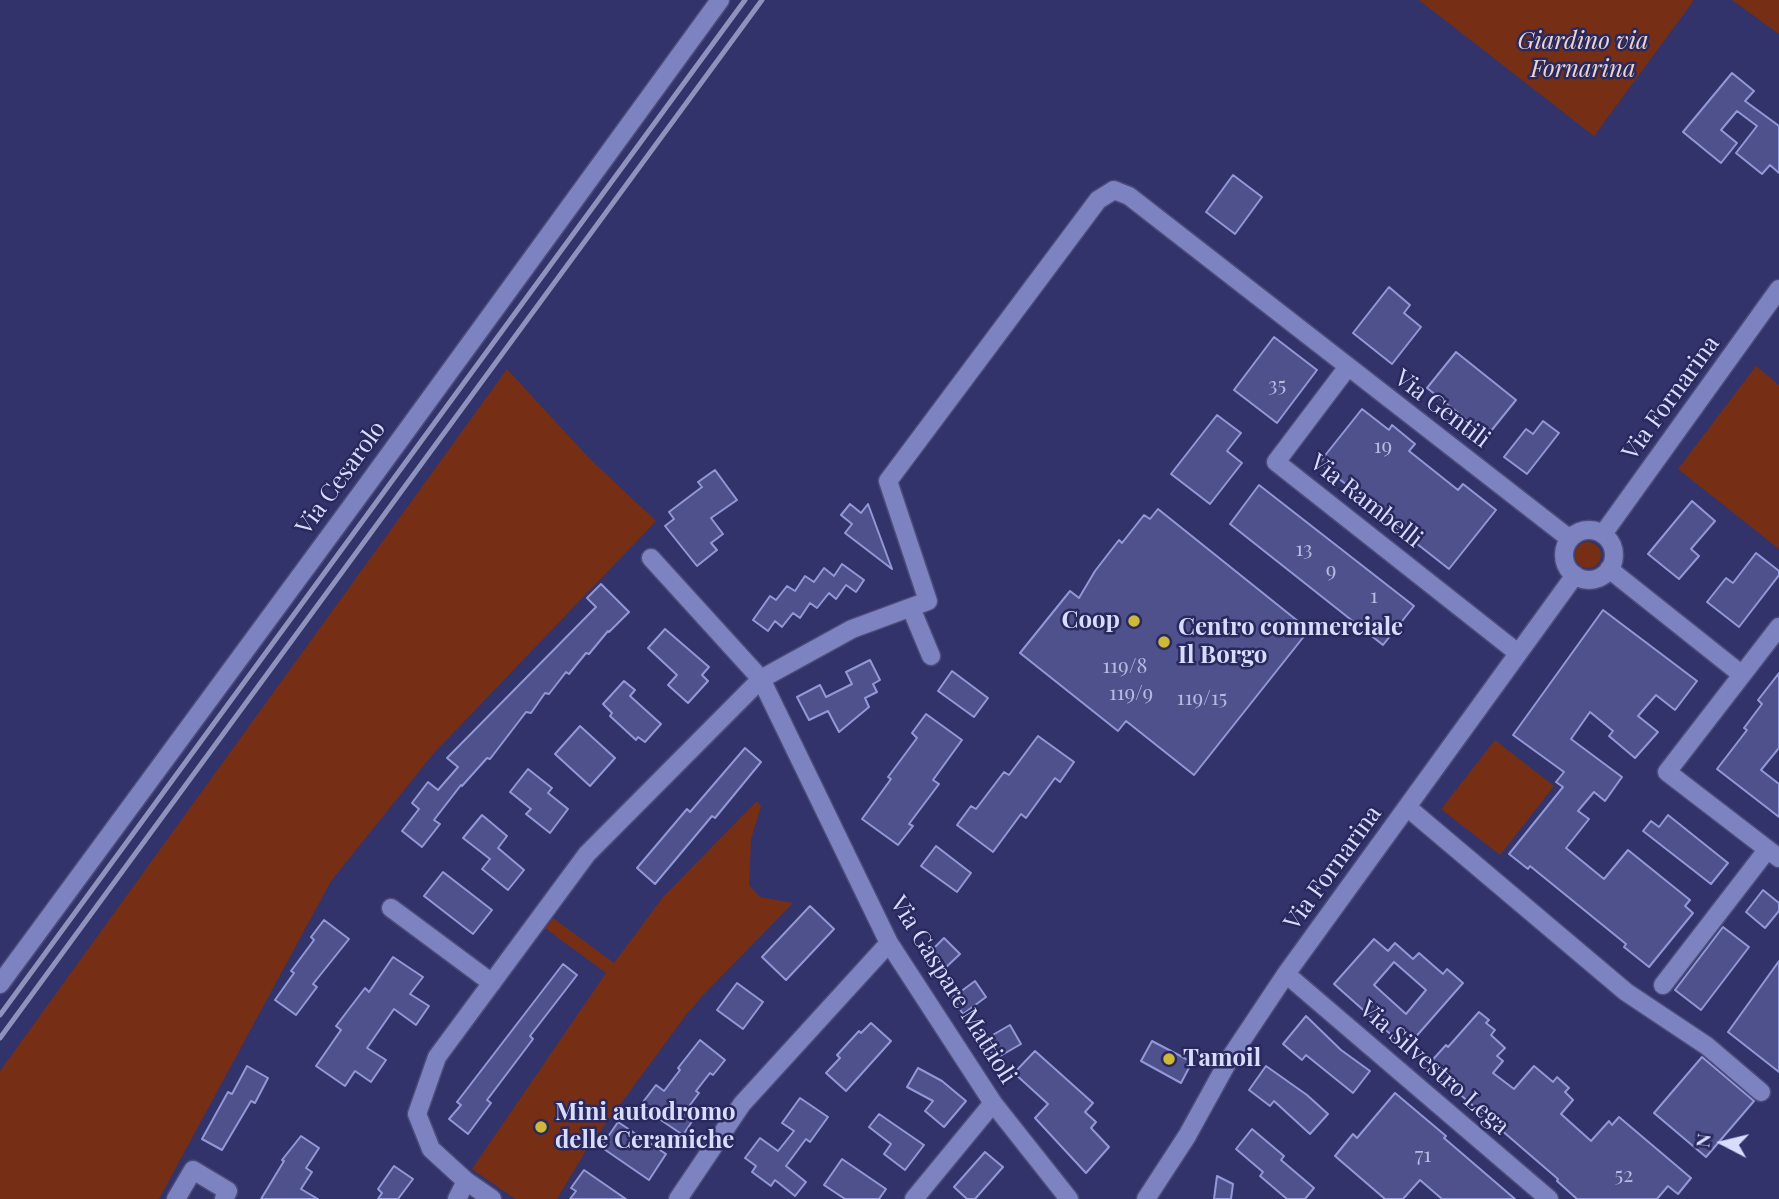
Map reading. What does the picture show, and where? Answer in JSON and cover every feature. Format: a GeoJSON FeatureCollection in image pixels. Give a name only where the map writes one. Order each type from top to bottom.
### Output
{"type":"FeatureCollection","features":[{"type":"Feature","properties":{"kind":"street","name":"Via Cesarolo"},"geometry":{"type":"LineString","coordinates":[[0,984],[720,0]]}},
{"type":"Feature","properties":{"kind":"street","name":"Via Gentili"},"geometry":{"type":"LineString","coordinates":[[920,605],[888,481],[1097,200],[1114,190],[1129,196],[1570,539]]}},
{"type":"Feature","properties":{"kind":"street","name":"Via Fornarina"},"geometry":{"type":"LineString","coordinates":[[1603,534],[1779,289]]}},
{"type":"Feature","properties":{"kind":"street","name":"Via Rambelli"},"geometry":{"type":"LineString","coordinates":[[1347,368],[1276,462],[1518,653]]}},
{"type":"Feature","properties":{"kind":"street"},"geometry":{"type":"LineString","coordinates":[[1582,531],[1597,531],[1603,534],[1609,540],[1614,554],[1609,569],[1604,575],[1590,580],[1575,575],[1565,562],[1566,546],[1570,539],[1582,531]]}},
{"type":"Feature","properties":{"kind":"street","name":"Via Gaspare Mattioli"},"geometry":{"type":"LineString","coordinates":[[651,558],[761,679],[889,943],[993,1103],[1069,1199]]}},
{"type":"Feature","properties":{"kind":"street"},"geometry":{"type":"LineString","coordinates":[[1609,569],[1741,674]]}},
{"type":"Feature","properties":{"kind":"street","name":"Via Fornarina"},"geometry":{"type":"LineString","coordinates":[[1146,1199],[1187,1136],[1230,1058],[1286,974],[1575,575]]}},
{"type":"Feature","properties":{"kind":"street"},"geometry":{"type":"LineString","coordinates":[[492,1199],[466,1181],[431,1149],[417,1114],[437,1057],[587,854],[761,679],[852,629],[920,605],[931,656]]}},
{"type":"Feature","properties":{"kind":"street"},"geometry":{"type":"LineString","coordinates":[[1663,985],[1773,854],[1667,772],[1779,627]]}},
{"type":"Feature","properties":{"kind":"street"},"geometry":{"type":"LineString","coordinates":[[1407,807],[1626,992],[1707,1046],[1762,1092]]}},
{"type":"Feature","properties":{"kind":"street"},"geometry":{"type":"LineString","coordinates":[[391,908],[492,983]]}},
{"type":"Feature","properties":{"kind":"street"},"geometry":{"type":"LineString","coordinates":[[678,1199],[741,1104],[889,943]]}},
{"type":"Feature","properties":{"kind":"street","name":"Via Silvestro Lega"},"geometry":{"type":"LineString","coordinates":[[1286,974],[1549,1199]]}},
{"type":"Feature","properties":{"kind":"street"},"geometry":{"type":"LineString","coordinates":[[914,1199],[993,1103]]}},
{"type":"Feature","properties":{"kind":"street"},"geometry":{"type":"LineString","coordinates":[[176,1199],[193,1170],[228,1191],[224,1199]]}},
{"type":"Feature","properties":{"kind":"street"},"geometry":{"type":"LineString","coordinates":[[457,1199],[466,1181]]}},
{"type":"Feature","properties":{"kind":"green space","name":"Giardino via Fornarina"},"geometry":{"type":"Polygon","coordinates":[[[1419,0],[1694,0],[1594,136],[1419,0]]]}},
{"type":"Feature","properties":{"kind":"green space"},"geometry":{"type":"Polygon","coordinates":[[[1732,0],[1779,0],[1779,34],[1732,0]]]}},
{"type":"Feature","properties":{"kind":"green space"},"geometry":{"type":"Polygon","coordinates":[[[1756,366],[1779,385],[1779,549],[1678,469],[1756,366]]]}},
{"type":"Feature","properties":{"kind":"green space"},"geometry":{"type":"Polygon","coordinates":[[[507,369],[589,458],[656,521],[433,754],[331,881],[159,1199],[0,1199],[0,1071],[507,369]]]}},
{"type":"Feature","properties":{"kind":"green space"},"geometry":{"type":"Polygon","coordinates":[[[1588,542],[1597,546],[1601,555],[1597,564],[1588,568],[1579,564],[1575,555],[1579,546],[1588,542]]]}},
{"type":"Feature","properties":{"kind":"green space"},"geometry":{"type":"Polygon","coordinates":[[[1495,740],[1554,786],[1500,855],[1441,809],[1495,740]]]}},
{"type":"Feature","properties":{"kind":"green space"},"geometry":{"type":"Polygon","coordinates":[[[757,801],[761,806],[751,839],[749,885],[760,897],[793,903],[686,1015],[585,1152],[557,1199],[515,1199],[472,1169],[606,973],[545,928],[553,918],[614,963],[663,897],[757,801]]]}},
{"type":"Feature","properties":{"kind":"building"},"geometry":{"type":"Polygon","coordinates":[[[1732,73],[1754,91],[1745,101],[1779,126],[1779,173],[1770,165],[1762,174],[1736,153],[1757,126],[1737,111],[1721,130],[1737,143],[1721,163],[1683,132],[1732,73]]]}},
{"type":"Feature","properties":{"kind":"building"},"geometry":{"type":"Polygon","coordinates":[[[1233,175],[1262,197],[1235,234],[1206,212],[1233,175]]]}},
{"type":"Feature","properties":{"kind":"building"},"geometry":{"type":"Polygon","coordinates":[[[1389,287],[1410,305],[1404,313],[1421,327],[1392,364],[1353,333],[1389,287]]]}},
{"type":"Feature","properties":{"kind":"building"},"geometry":{"type":"Polygon","coordinates":[[[1274,337],[1317,370],[1277,423],[1234,390],[1274,337]]]}},
{"type":"Feature","properties":{"kind":"building"},"geometry":{"type":"Polygon","coordinates":[[[1456,352],[1516,400],[1487,436],[1427,388],[1456,352]]]}},
{"type":"Feature","properties":{"kind":"building"},"geometry":{"type":"Polygon","coordinates":[[[1362,409],[1389,430],[1392,425],[1415,444],[1409,451],[1458,490],[1463,484],[1496,510],[1449,569],[1319,463],[1362,409]]]}},
{"type":"Feature","properties":{"kind":"building"},"geometry":{"type":"Polygon","coordinates":[[[1217,415],[1241,433],[1227,451],[1242,463],[1210,504],[1171,474],[1217,415]]]}},
{"type":"Feature","properties":{"kind":"building"},"geometry":{"type":"Polygon","coordinates":[[[1543,421],[1559,433],[1527,474],[1504,457],[1526,429],[1533,434],[1543,421]]]}},
{"type":"Feature","properties":{"kind":"building"},"geometry":{"type":"Polygon","coordinates":[[[715,470],[737,500],[711,518],[723,534],[711,543],[717,550],[697,566],[665,526],[674,519],[669,512],[702,487],[698,482],[715,470]]]}},
{"type":"Feature","properties":{"kind":"building"},"geometry":{"type":"Polygon","coordinates":[[[1259,485],[1414,606],[1383,645],[1230,524],[1259,485]]]}},
{"type":"Feature","properties":{"kind":"building"},"geometry":{"type":"Polygon","coordinates":[[[1692,501],[1715,521],[1691,549],[1699,556],[1679,579],[1648,554],[1692,501]]]}},
{"type":"Feature","properties":{"kind":"building"},"geometry":{"type":"Polygon","coordinates":[[[850,504],[861,513],[868,504],[892,569],[845,533],[852,524],[841,515],[850,504]]]}},
{"type":"Feature","properties":{"kind":"building","name":"Centro commerciale Il Borgo"},"geometry":{"type":"Polygon","coordinates":[[[1158,509],[1309,630],[1194,775],[1126,721],[1118,731],[1020,653],[1070,591],[1079,598],[1095,571],[1119,540],[1122,543],[1144,515],[1150,519],[1158,509]]]}},
{"type":"Feature","properties":{"kind":"building"},"geometry":{"type":"Polygon","coordinates":[[[1756,553],[1779,571],[1779,575],[1739,627],[1707,602],[1726,578],[1733,583],[1756,553]]]}},
{"type":"Feature","properties":{"kind":"building"},"geometry":{"type":"Polygon","coordinates":[[[842,564],[864,580],[856,592],[846,585],[836,599],[829,593],[817,608],[810,603],[800,618],[793,613],[782,627],[775,621],[768,631],[753,620],[770,596],[776,600],[787,586],[795,591],[805,576],[814,582],[824,568],[834,576],[842,564]]]}},
{"type":"Feature","properties":{"kind":"building"},"geometry":{"type":"Polygon","coordinates":[[[601,584],[629,612],[608,631],[589,654],[586,653],[569,674],[566,672],[549,694],[545,693],[531,713],[526,712],[490,759],[487,758],[461,785],[434,820],[440,824],[422,847],[402,831],[419,809],[412,803],[428,782],[438,790],[458,767],[447,758],[596,607],[587,598],[601,584]]]}},
{"type":"Feature","properties":{"kind":"building"},"geometry":{"type":"Polygon","coordinates":[[[1603,610],[1697,681],[1675,710],[1656,695],[1638,716],[1658,732],[1635,758],[1609,736],[1613,731],[1590,712],[1571,739],[1622,777],[1605,801],[1594,792],[1578,811],[1589,819],[1566,848],[1604,879],[1628,850],[1690,900],[1685,906],[1693,913],[1649,967],[1624,947],[1626,944],[1530,866],[1528,869],[1509,854],[1563,787],[1556,782],[1564,772],[1513,735],[1603,610]]]}},
{"type":"Feature","properties":{"kind":"building"},"geometry":{"type":"Polygon","coordinates":[[[665,629],[709,667],[702,675],[708,681],[688,703],[668,685],[677,675],[648,648],[665,629]]]}},
{"type":"Feature","properties":{"kind":"building"},"geometry":{"type":"Polygon","coordinates":[[[870,660],[880,680],[873,684],[877,692],[865,698],[869,707],[839,732],[828,711],[809,720],[797,697],[820,685],[826,697],[852,684],[846,672],[870,660]]]}},
{"type":"Feature","properties":{"kind":"building"},"geometry":{"type":"Polygon","coordinates":[[[952,671],[988,698],[974,717],[938,691],[952,671]]]}},
{"type":"Feature","properties":{"kind":"building"},"geometry":{"type":"Polygon","coordinates":[[[1779,673],[1779,748],[1761,770],[1779,784],[1779,817],[1717,769],[1747,730],[1744,728],[1762,704],[1758,700],[1779,673]]]}},
{"type":"Feature","properties":{"kind":"building"},"geometry":{"type":"Polygon","coordinates":[[[624,681],[635,690],[630,696],[661,724],[645,742],[638,737],[636,740],[610,716],[612,713],[603,704],[624,681]]]}},
{"type":"Feature","properties":{"kind":"building"},"geometry":{"type":"Polygon","coordinates":[[[926,714],[962,740],[933,780],[939,784],[909,824],[913,826],[898,845],[862,819],[917,738],[912,733],[926,714]]]}},
{"type":"Feature","properties":{"kind":"building"},"geometry":{"type":"Polygon","coordinates":[[[580,726],[615,758],[590,786],[555,754],[580,726]]]}},
{"type":"Feature","properties":{"kind":"building"},"geometry":{"type":"Polygon","coordinates":[[[1038,736],[1074,762],[1060,782],[1055,778],[1026,818],[1021,814],[993,852],[957,825],[971,806],[976,809],[1004,772],[1009,775],[1038,736]]]}},
{"type":"Feature","properties":{"kind":"building"},"geometry":{"type":"Polygon","coordinates":[[[745,748],[761,762],[655,884],[637,868],[687,809],[690,812],[745,748]]]}},
{"type":"Feature","properties":{"kind":"building"},"geometry":{"type":"Polygon","coordinates":[[[528,769],[552,788],[548,793],[568,809],[550,833],[526,814],[531,809],[510,792],[528,769]]]}},
{"type":"Feature","properties":{"kind":"building"},"geometry":{"type":"Polygon","coordinates":[[[482,815],[507,836],[498,848],[524,870],[508,890],[482,869],[490,859],[463,838],[482,815]]]}},
{"type":"Feature","properties":{"kind":"building"},"geometry":{"type":"Polygon","coordinates":[[[1668,815],[1728,863],[1711,884],[1643,831],[1651,821],[1659,827],[1668,815]]]}},
{"type":"Feature","properties":{"kind":"building"},"geometry":{"type":"Polygon","coordinates":[[[936,846],[971,873],[957,892],[921,866],[936,846]]]}},
{"type":"Feature","properties":{"kind":"building"},"geometry":{"type":"Polygon","coordinates":[[[443,872],[492,910],[473,934],[424,896],[443,872]]]}},
{"type":"Feature","properties":{"kind":"building"},"geometry":{"type":"Polygon","coordinates":[[[1763,890],[1779,903],[1779,911],[1765,928],[1746,912],[1763,890]]]}},
{"type":"Feature","properties":{"kind":"building"},"geometry":{"type":"Polygon","coordinates":[[[810,906],[834,929],[786,980],[762,957],[810,906]]]}},
{"type":"Feature","properties":{"kind":"building"},"geometry":{"type":"Polygon","coordinates":[[[324,920],[349,939],[313,984],[317,987],[296,1015],[275,1000],[294,973],[291,971],[314,940],[311,937],[324,920]]]}},
{"type":"Feature","properties":{"kind":"building"},"geometry":{"type":"Polygon","coordinates":[[[1723,927],[1749,947],[1701,1010],[1675,990],[1723,927]]]}},
{"type":"Feature","properties":{"kind":"building"},"geometry":{"type":"Polygon","coordinates":[[[944,938],[960,954],[941,972],[926,956],[944,938]]]}},
{"type":"Feature","properties":{"kind":"building"},"geometry":{"type":"Polygon","coordinates":[[[1374,939],[1388,951],[1395,943],[1413,959],[1419,953],[1443,974],[1447,969],[1463,983],[1406,1048],[1334,984],[1374,939]],[[1394,962],[1374,985],[1406,1014],[1426,990],[1394,962]]]}},
{"type":"Feature","properties":{"kind":"building"},"geometry":{"type":"Polygon","coordinates":[[[393,957],[423,977],[410,994],[429,1006],[416,1025],[394,1009],[367,1048],[386,1060],[371,1082],[355,1071],[345,1086],[316,1066],[341,1030],[336,1026],[365,988],[369,992],[393,957]]]}},
{"type":"Feature","properties":{"kind":"building"},"geometry":{"type":"Polygon","coordinates":[[[1779,961],[1779,1072],[1728,1032],[1779,961]]]}},
{"type":"Feature","properties":{"kind":"building"},"geometry":{"type":"Polygon","coordinates":[[[563,964],[577,975],[530,1036],[533,1039],[487,1100],[491,1103],[468,1134],[449,1119],[461,1105],[457,1102],[563,964]]]}},
{"type":"Feature","properties":{"kind":"building"},"geometry":{"type":"Polygon","coordinates":[[[975,981],[986,997],[963,1014],[952,998],[975,981]]]}},
{"type":"Feature","properties":{"kind":"building"},"geometry":{"type":"Polygon","coordinates":[[[737,983],[763,1002],[743,1029],[717,1010],[737,983]]]}},
{"type":"Feature","properties":{"kind":"building"},"geometry":{"type":"Polygon","coordinates":[[[1479,1012],[1489,1020],[1486,1023],[1495,1030],[1491,1035],[1505,1048],[1497,1056],[1503,1061],[1493,1073],[1514,1089],[1534,1066],[1553,1082],[1557,1077],[1569,1088],[1565,1092],[1573,1100],[1561,1114],[1591,1141],[1609,1121],[1612,1125],[1619,1117],[1691,1178],[1678,1194],[1668,1186],[1657,1199],[1577,1199],[1557,1181],[1558,1179],[1427,1066],[1479,1012]]]}},
{"type":"Feature","properties":{"kind":"building"},"geometry":{"type":"Polygon","coordinates":[[[1306,1016],[1341,1050],[1370,1071],[1353,1093],[1306,1055],[1302,1060],[1283,1044],[1306,1016]]]}},
{"type":"Feature","properties":{"kind":"building"},"geometry":{"type":"Polygon","coordinates":[[[871,1023],[891,1041],[846,1091],[826,1073],[840,1058],[837,1055],[859,1031],[861,1033],[871,1023]]]}},
{"type":"Feature","properties":{"kind":"building"},"geometry":{"type":"Polygon","coordinates":[[[1010,1025],[1021,1044],[995,1059],[984,1040],[1010,1025]]]}},
{"type":"Feature","properties":{"kind":"building"},"geometry":{"type":"Polygon","coordinates":[[[700,1040],[725,1060],[696,1091],[699,1093],[690,1105],[699,1111],[683,1135],[640,1106],[656,1085],[664,1091],[700,1040]]]}},
{"type":"Feature","properties":{"kind":"building"},"geometry":{"type":"Polygon","coordinates":[[[1152,1041],[1192,1062],[1181,1083],[1141,1061],[1152,1041]]]}},
{"type":"Feature","properties":{"kind":"building"},"geometry":{"type":"Polygon","coordinates":[[[1035,1051],[1093,1103],[1085,1112],[1096,1122],[1091,1128],[1109,1147],[1086,1173],[1035,1118],[1048,1104],[1014,1073],[1035,1051]]]}},
{"type":"Feature","properties":{"kind":"building"},"geometry":{"type":"Polygon","coordinates":[[[1702,1057],[1754,1101],[1706,1157],[1654,1113],[1702,1057]]]}},
{"type":"Feature","properties":{"kind":"building"},"geometry":{"type":"Polygon","coordinates":[[[247,1066],[268,1078],[255,1103],[251,1101],[222,1150],[202,1139],[228,1092],[232,1094],[247,1066]]]}},
{"type":"Feature","properties":{"kind":"building"},"geometry":{"type":"Polygon","coordinates":[[[1266,1066],[1307,1095],[1328,1114],[1310,1134],[1274,1101],[1270,1106],[1249,1090],[1266,1066]]]}},
{"type":"Feature","properties":{"kind":"building"},"geometry":{"type":"Polygon","coordinates":[[[918,1068],[942,1081],[966,1101],[944,1127],[925,1111],[933,1101],[907,1087],[918,1068]]]}},
{"type":"Feature","properties":{"kind":"building"},"geometry":{"type":"Polygon","coordinates":[[[1395,1093],[1515,1199],[1442,1199],[1420,1180],[1403,1199],[1385,1199],[1335,1156],[1353,1134],[1357,1138],[1395,1093]]]}},
{"type":"Feature","properties":{"kind":"building"},"geometry":{"type":"Polygon","coordinates":[[[800,1098],[828,1117],[810,1142],[806,1139],[786,1166],[806,1182],[795,1196],[775,1180],[771,1186],[752,1172],[756,1166],[745,1158],[760,1138],[778,1151],[794,1131],[782,1123],[800,1098]]]}},
{"type":"Feature","properties":{"kind":"building"},"geometry":{"type":"Polygon","coordinates":[[[879,1114],[924,1145],[905,1170],[884,1154],[891,1144],[869,1127],[879,1114]]]}},
{"type":"Feature","properties":{"kind":"building"},"geometry":{"type":"Polygon","coordinates":[[[618,1122],[666,1154],[649,1180],[601,1147],[618,1122]]]}},
{"type":"Feature","properties":{"kind":"building"},"geometry":{"type":"Polygon","coordinates":[[[1252,1129],[1284,1156],[1281,1160],[1314,1188],[1305,1199],[1287,1199],[1260,1176],[1263,1172],[1236,1149],[1252,1129]]]}},
{"type":"Feature","properties":{"kind":"building"},"geometry":{"type":"Polygon","coordinates":[[[301,1136],[319,1148],[306,1168],[312,1172],[301,1189],[318,1199],[261,1199],[284,1161],[282,1160],[301,1136]]]}},
{"type":"Feature","properties":{"kind":"building"},"geometry":{"type":"Polygon","coordinates":[[[985,1152],[1003,1167],[975,1199],[967,1199],[954,1187],[985,1152]]]}},
{"type":"Feature","properties":{"kind":"building"},"geometry":{"type":"Polygon","coordinates":[[[842,1159],[886,1189],[879,1199],[845,1199],[824,1185],[842,1159]]]}},
{"type":"Feature","properties":{"kind":"building"},"geometry":{"type":"Polygon","coordinates":[[[394,1166],[413,1179],[398,1199],[378,1199],[382,1193],[378,1189],[394,1166]]]}},
{"type":"Feature","properties":{"kind":"building"},"geometry":{"type":"Polygon","coordinates":[[[584,1170],[626,1199],[570,1199],[576,1191],[571,1188],[584,1170]]]}},
{"type":"Feature","properties":{"kind":"building"},"geometry":{"type":"Polygon","coordinates":[[[1217,1176],[1233,1184],[1231,1199],[1214,1199],[1217,1176]]]}},
{"type":"Feature","properties":{"kind":"railway"},"geometry":{"type":"LineString","coordinates":[[0,1015],[745,0]]}},
{"type":"Feature","properties":{"kind":"railway"},"geometry":{"type":"LineString","coordinates":[[0,1038],[762,0]]}},
{"type":"Feature","properties":{"kind":"place","name":"Coop"},"geometry":{"type":"Point","coordinates":[1134,621]}},
{"type":"Feature","properties":{"kind":"place","name":"Centro commerciale Il Borgo"},"geometry":{"type":"Point","coordinates":[1164,642]}},
{"type":"Feature","properties":{"kind":"place","name":"Tamoil"},"geometry":{"type":"Point","coordinates":[1169,1059]}},
{"type":"Feature","properties":{"kind":"place","name":"Mini autodromo delle Ceramiche"},"geometry":{"type":"Point","coordinates":[541,1127]}}]}
